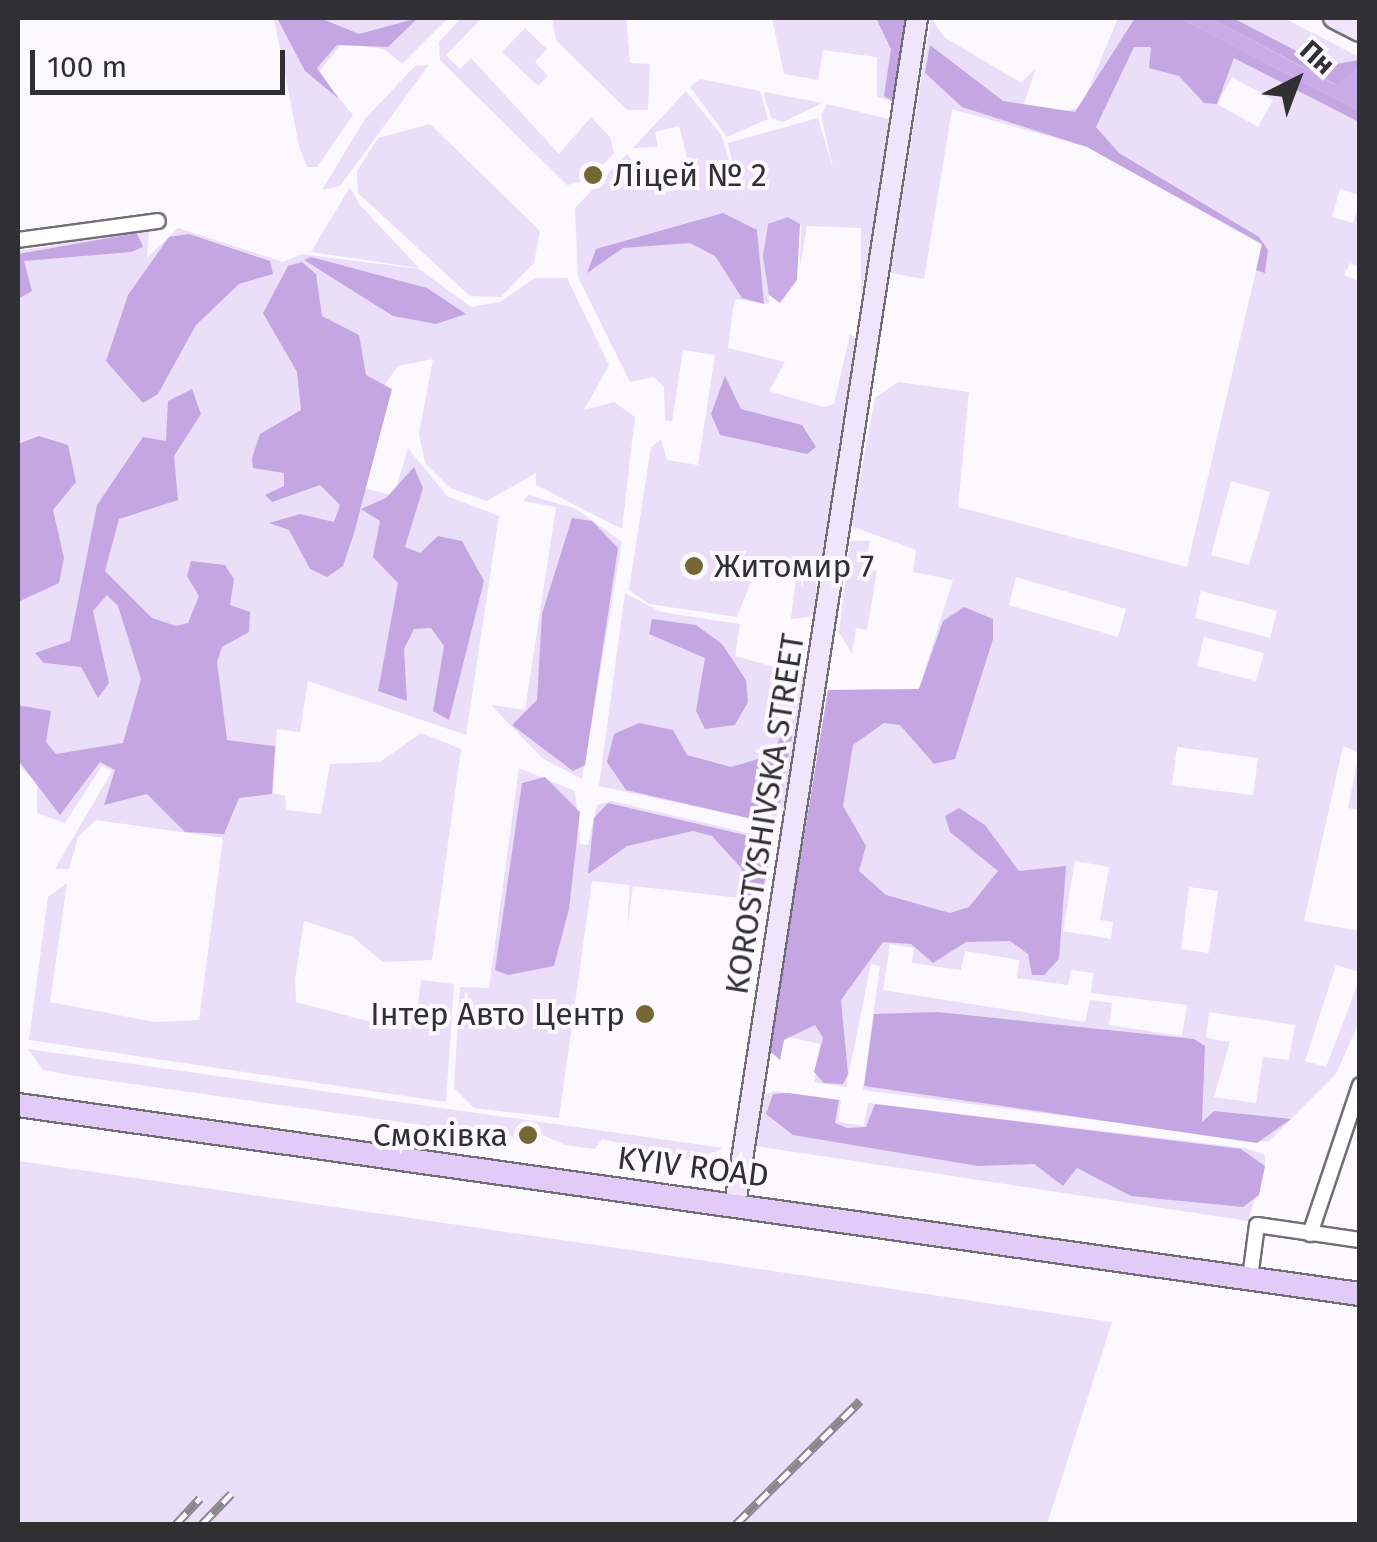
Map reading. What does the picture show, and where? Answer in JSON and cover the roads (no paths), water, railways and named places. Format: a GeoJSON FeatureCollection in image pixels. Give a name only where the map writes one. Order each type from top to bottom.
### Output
{"type":"FeatureCollection","features":[{"type":"Feature","properties":{"kind":"main road","name":"KYIV ROAD"},"geometry":{"type":"LineString","coordinates":[[18,1105],[1360,1294]]}},
{"type":"Feature","properties":{"kind":"street","name":"KOROSTYSHIVSKA STREET"},"geometry":{"type":"LineString","coordinates":[[735,1205],[917,18]]}},
{"type":"Feature","properties":{"kind":"street"},"geometry":{"type":"LineString","coordinates":[[1334,18],[1360,31]]}},
{"type":"Feature","properties":{"kind":"street"},"geometry":{"type":"LineString","coordinates":[[18,240],[158,221]]}},
{"type":"Feature","properties":{"kind":"street"},"geometry":{"type":"LineString","coordinates":[[1310,1234],[1360,1084]]}},
{"type":"Feature","properties":{"kind":"street"},"geometry":{"type":"LineString","coordinates":[[1250,1278],[1257,1225],[1360,1240]]}},
{"type":"Feature","properties":{"kind":"railway"},"geometry":{"type":"LineString","coordinates":[[736,1524],[860,1401]]}},
{"type":"Feature","properties":{"kind":"railway"},"geometry":{"type":"LineString","coordinates":[[202,1524],[231,1494]]}},
{"type":"Feature","properties":{"kind":"railway"},"geometry":{"type":"LineString","coordinates":[[176,1524],[200,1498]]}},
{"type":"Feature","properties":{"kind":"place","name":"Ліцей № 2"},"geometry":{"type":"Point","coordinates":[593,175]}},
{"type":"Feature","properties":{"kind":"place","name":"Житомир 7"},"geometry":{"type":"Point","coordinates":[694,566]}},
{"type":"Feature","properties":{"kind":"place","name":"Інтер Авто Центр"},"geometry":{"type":"Point","coordinates":[645,1014]}},
{"type":"Feature","properties":{"kind":"place","name":"Смоківка"},"geometry":{"type":"Point","coordinates":[528,1135]}}]}
